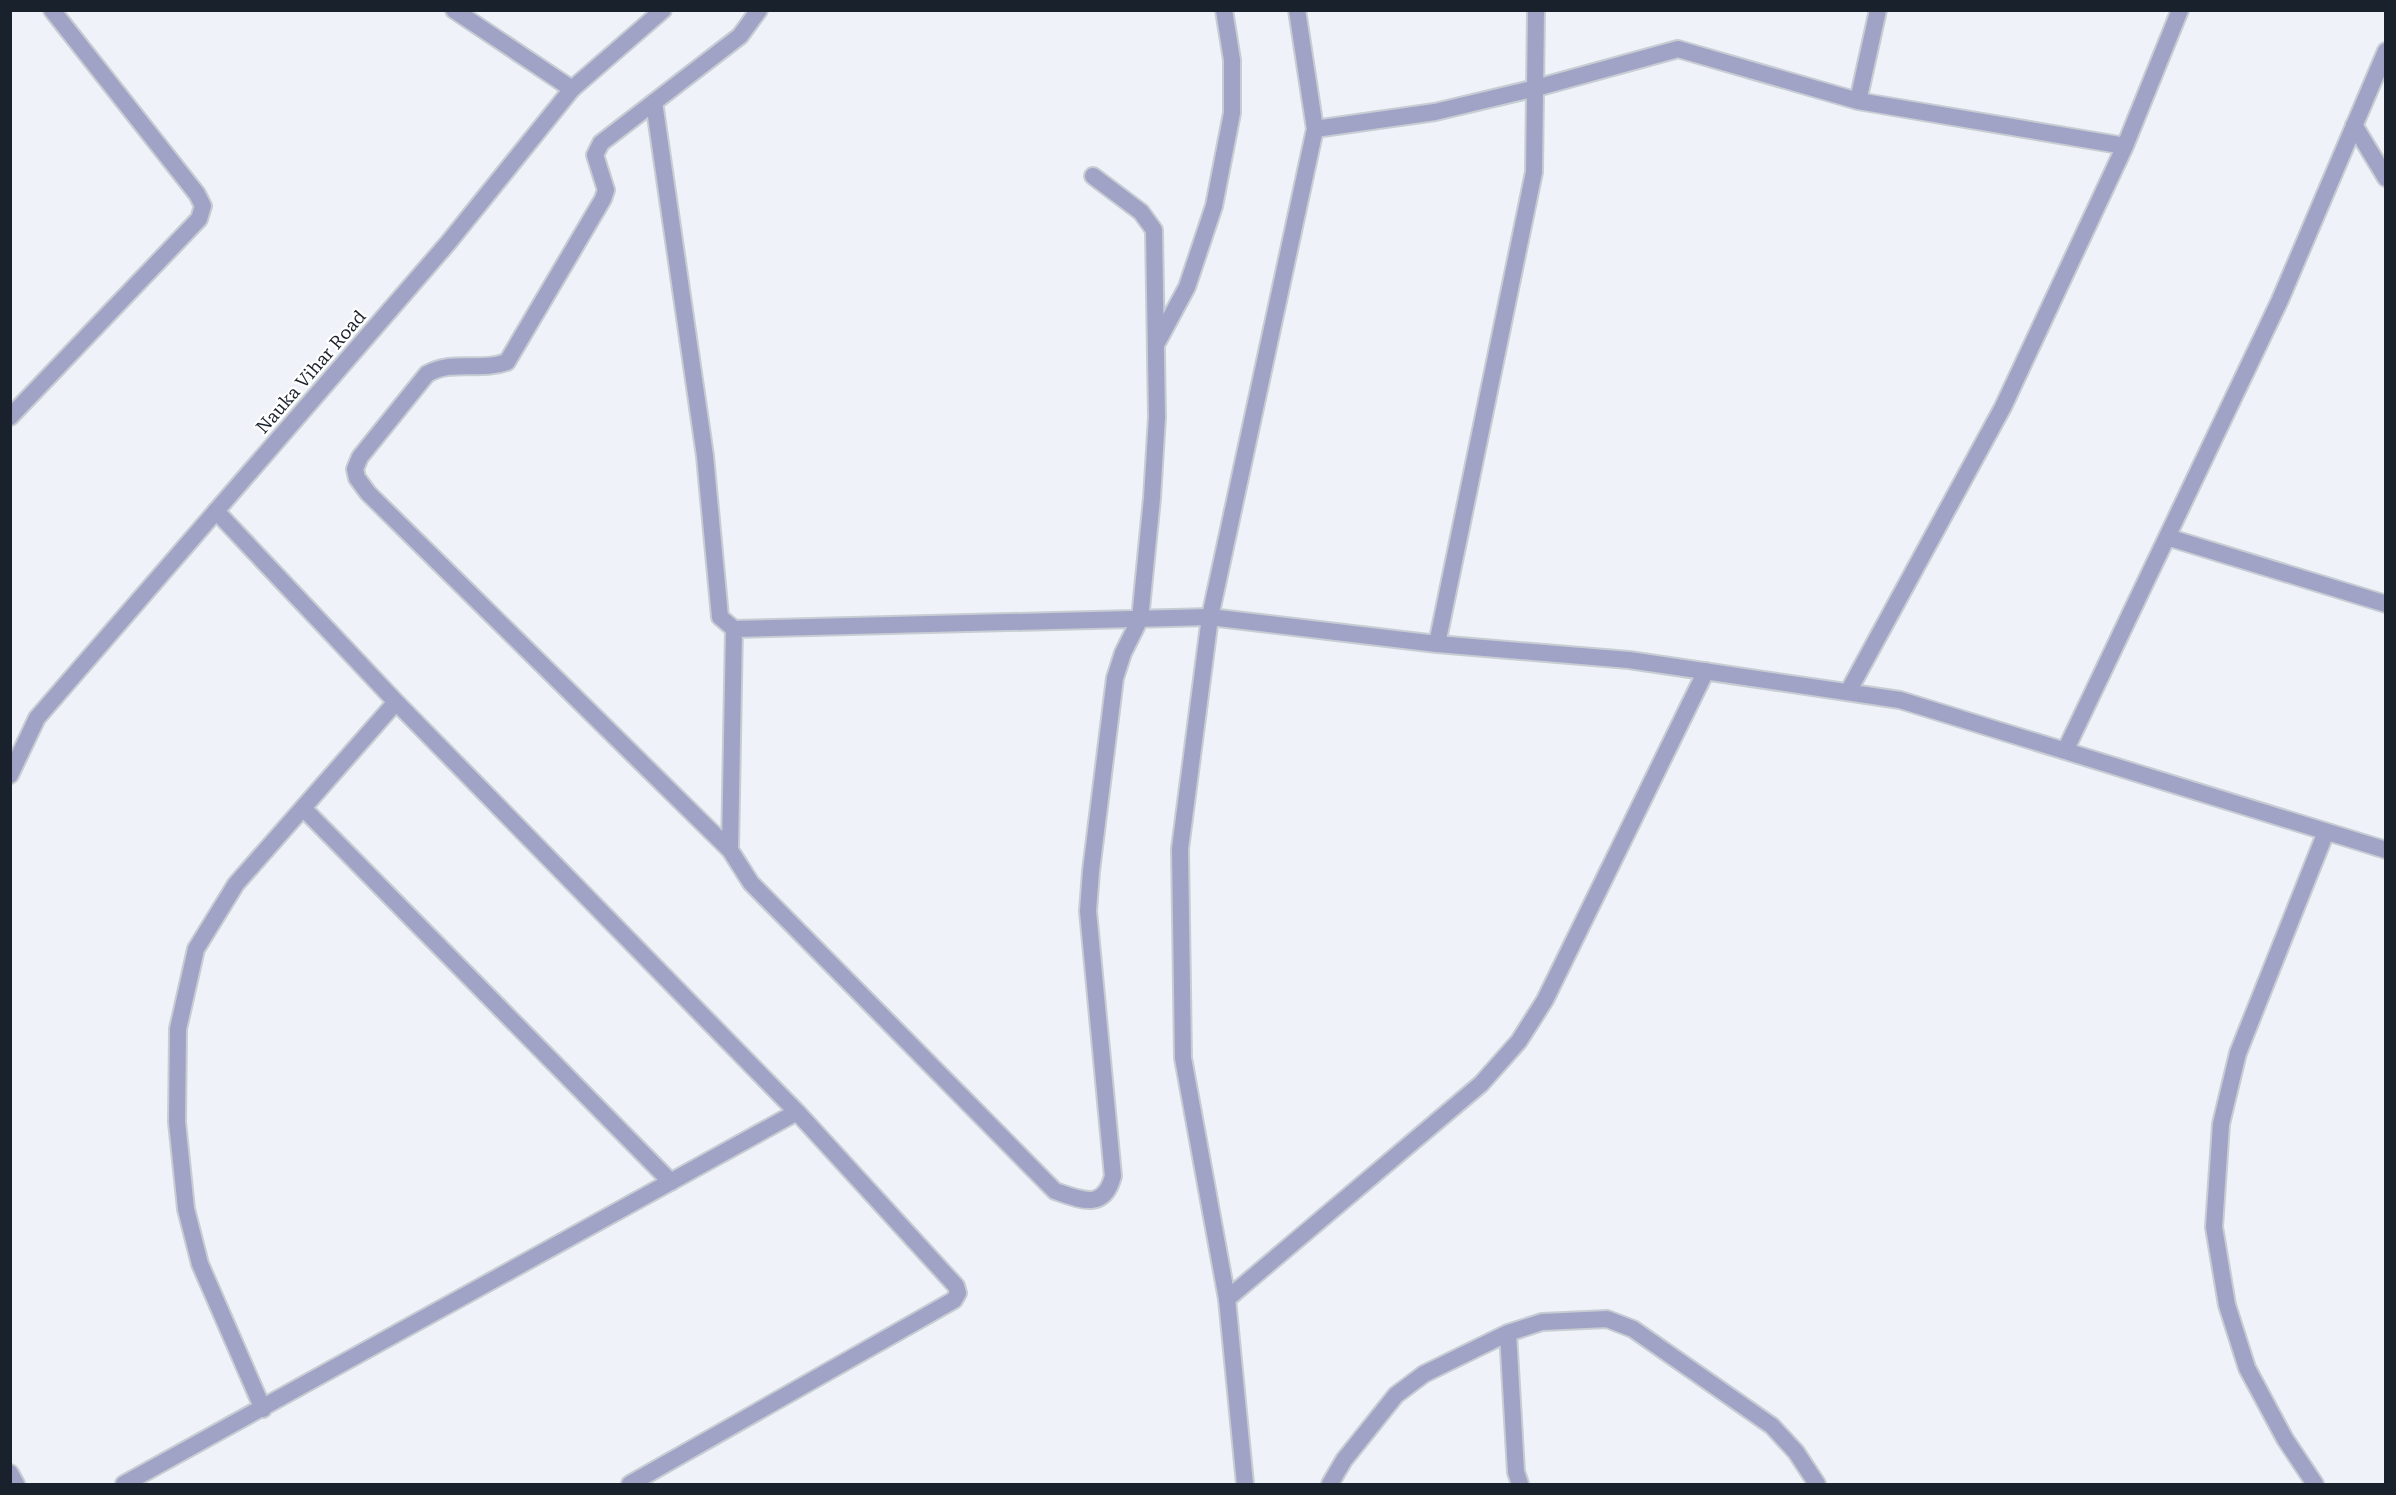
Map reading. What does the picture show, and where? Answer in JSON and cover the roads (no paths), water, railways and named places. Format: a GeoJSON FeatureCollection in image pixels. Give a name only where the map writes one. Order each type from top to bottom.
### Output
{"type":"FeatureCollection","features":[{"type":"Feature","properties":{"kind":"street"},"geometry":{"type":"LineString","coordinates":[[10,417],[199,219],[203,206],[197,194],[52,10]]}},
{"type":"Feature","properties":{"kind":"street"},"geometry":{"type":"LineString","coordinates":[[454,10],[572,89]]}},
{"type":"Feature","properties":{"kind":"street","name":"Nauka Vihar Road"},"geometry":{"type":"LineString","coordinates":[[10,776],[37,718],[448,243],[572,89],[663,10]]}},
{"type":"Feature","properties":{"kind":"street"},"geometry":{"type":"LineString","coordinates":[[759,10],[740,36],[601,143],[595,155],[606,190],[603,199],[507,362],[498,366],[453,364],[437,368],[427,374],[360,457],[354,469],[368,493],[730,850],[751,883],[770,903],[1055,1191],[1084,1201],[1098,1200],[1109,1190],[1113,1176],[1088,911],[1115,678],[1123,653],[1140,619],[1156,428],[1154,230],[1141,212],[1093,176]]}},
{"type":"Feature","properties":{"kind":"street"},"geometry":{"type":"LineString","coordinates":[[1156,345],[1187,287],[1214,206],[1232,113],[1232,60],[1224,10]]}},
{"type":"Feature","properties":{"kind":"street"},"geometry":{"type":"LineString","coordinates":[[1245,1485],[1227,1299],[1183,1058],[1180,849],[1210,617],[1315,129],[1297,10]]}},
{"type":"Feature","properties":{"kind":"street"},"geometry":{"type":"LineString","coordinates":[[1437,645],[1534,172],[1536,10]]}},
{"type":"Feature","properties":{"kind":"street"},"geometry":{"type":"LineString","coordinates":[[1858,101],[1878,10]]}},
{"type":"Feature","properties":{"kind":"street"},"geometry":{"type":"LineString","coordinates":[[1848,692],[2003,407],[2125,146],[2180,10]]}},
{"type":"Feature","properties":{"kind":"street"},"geometry":{"type":"LineString","coordinates":[[1315,129],[1435,112],[1536,88],[1678,49],[1858,101],[2125,146]]}},
{"type":"Feature","properties":{"kind":"street"},"geometry":{"type":"LineString","coordinates":[[2065,751],[2280,300],[2385,51]]}},
{"type":"Feature","properties":{"kind":"street"},"geometry":{"type":"LineString","coordinates":[[654,102],[705,456],[720,617],[734,629],[1210,617],[1437,645],[1629,660],[1900,700],[2385,850]]}},
{"type":"Feature","properties":{"kind":"street"},"geometry":{"type":"LineString","coordinates":[[2354,125],[2385,178]]}},
{"type":"Feature","properties":{"kind":"street"},"geometry":{"type":"LineString","coordinates":[[216,511],[396,702],[797,1112],[956,1286],[958,1293],[954,1300],[630,1485]]}},
{"type":"Feature","properties":{"kind":"street"},"geometry":{"type":"LineString","coordinates":[[2167,537],[2385,604]]}},
{"type":"Feature","properties":{"kind":"street"},"geometry":{"type":"LineString","coordinates":[[730,850],[734,629]]}},
{"type":"Feature","properties":{"kind":"street"},"geometry":{"type":"LineString","coordinates":[[1227,1299],[1481,1084],[1519,1041],[1545,1000],[1706,671]]}},
{"type":"Feature","properties":{"kind":"street"},"geometry":{"type":"LineString","coordinates":[[262,1409],[200,1264],[186,1209],[177,1122],[178,1029],[196,949],[236,884],[396,702]]}},
{"type":"Feature","properties":{"kind":"street"},"geometry":{"type":"LineString","coordinates":[[303,808],[671,1182]]}},
{"type":"Feature","properties":{"kind":"street"},"geometry":{"type":"LineString","coordinates":[[2315,1485],[2285,1439],[2247,1368],[2227,1305],[2214,1227],[2221,1124],[2238,1053],[2326,832]]}},
{"type":"Feature","properties":{"kind":"street"},"geometry":{"type":"LineString","coordinates":[[124,1485],[797,1112]]}},
{"type":"Feature","properties":{"kind":"street"},"geometry":{"type":"LineString","coordinates":[[1330,1485],[1344,1460],[1396,1395],[1424,1374],[1508,1333],[1542,1322],[1607,1319],[1633,1329],[1772,1426],[1796,1452],[1817,1485]]}},
{"type":"Feature","properties":{"kind":"street"},"geometry":{"type":"LineString","coordinates":[[1508,1333],[1516,1472],[1520,1485]]}},
{"type":"Feature","properties":{"kind":"street"},"geometry":{"type":"LineString","coordinates":[[10,1473],[16,1485]]}}]}
